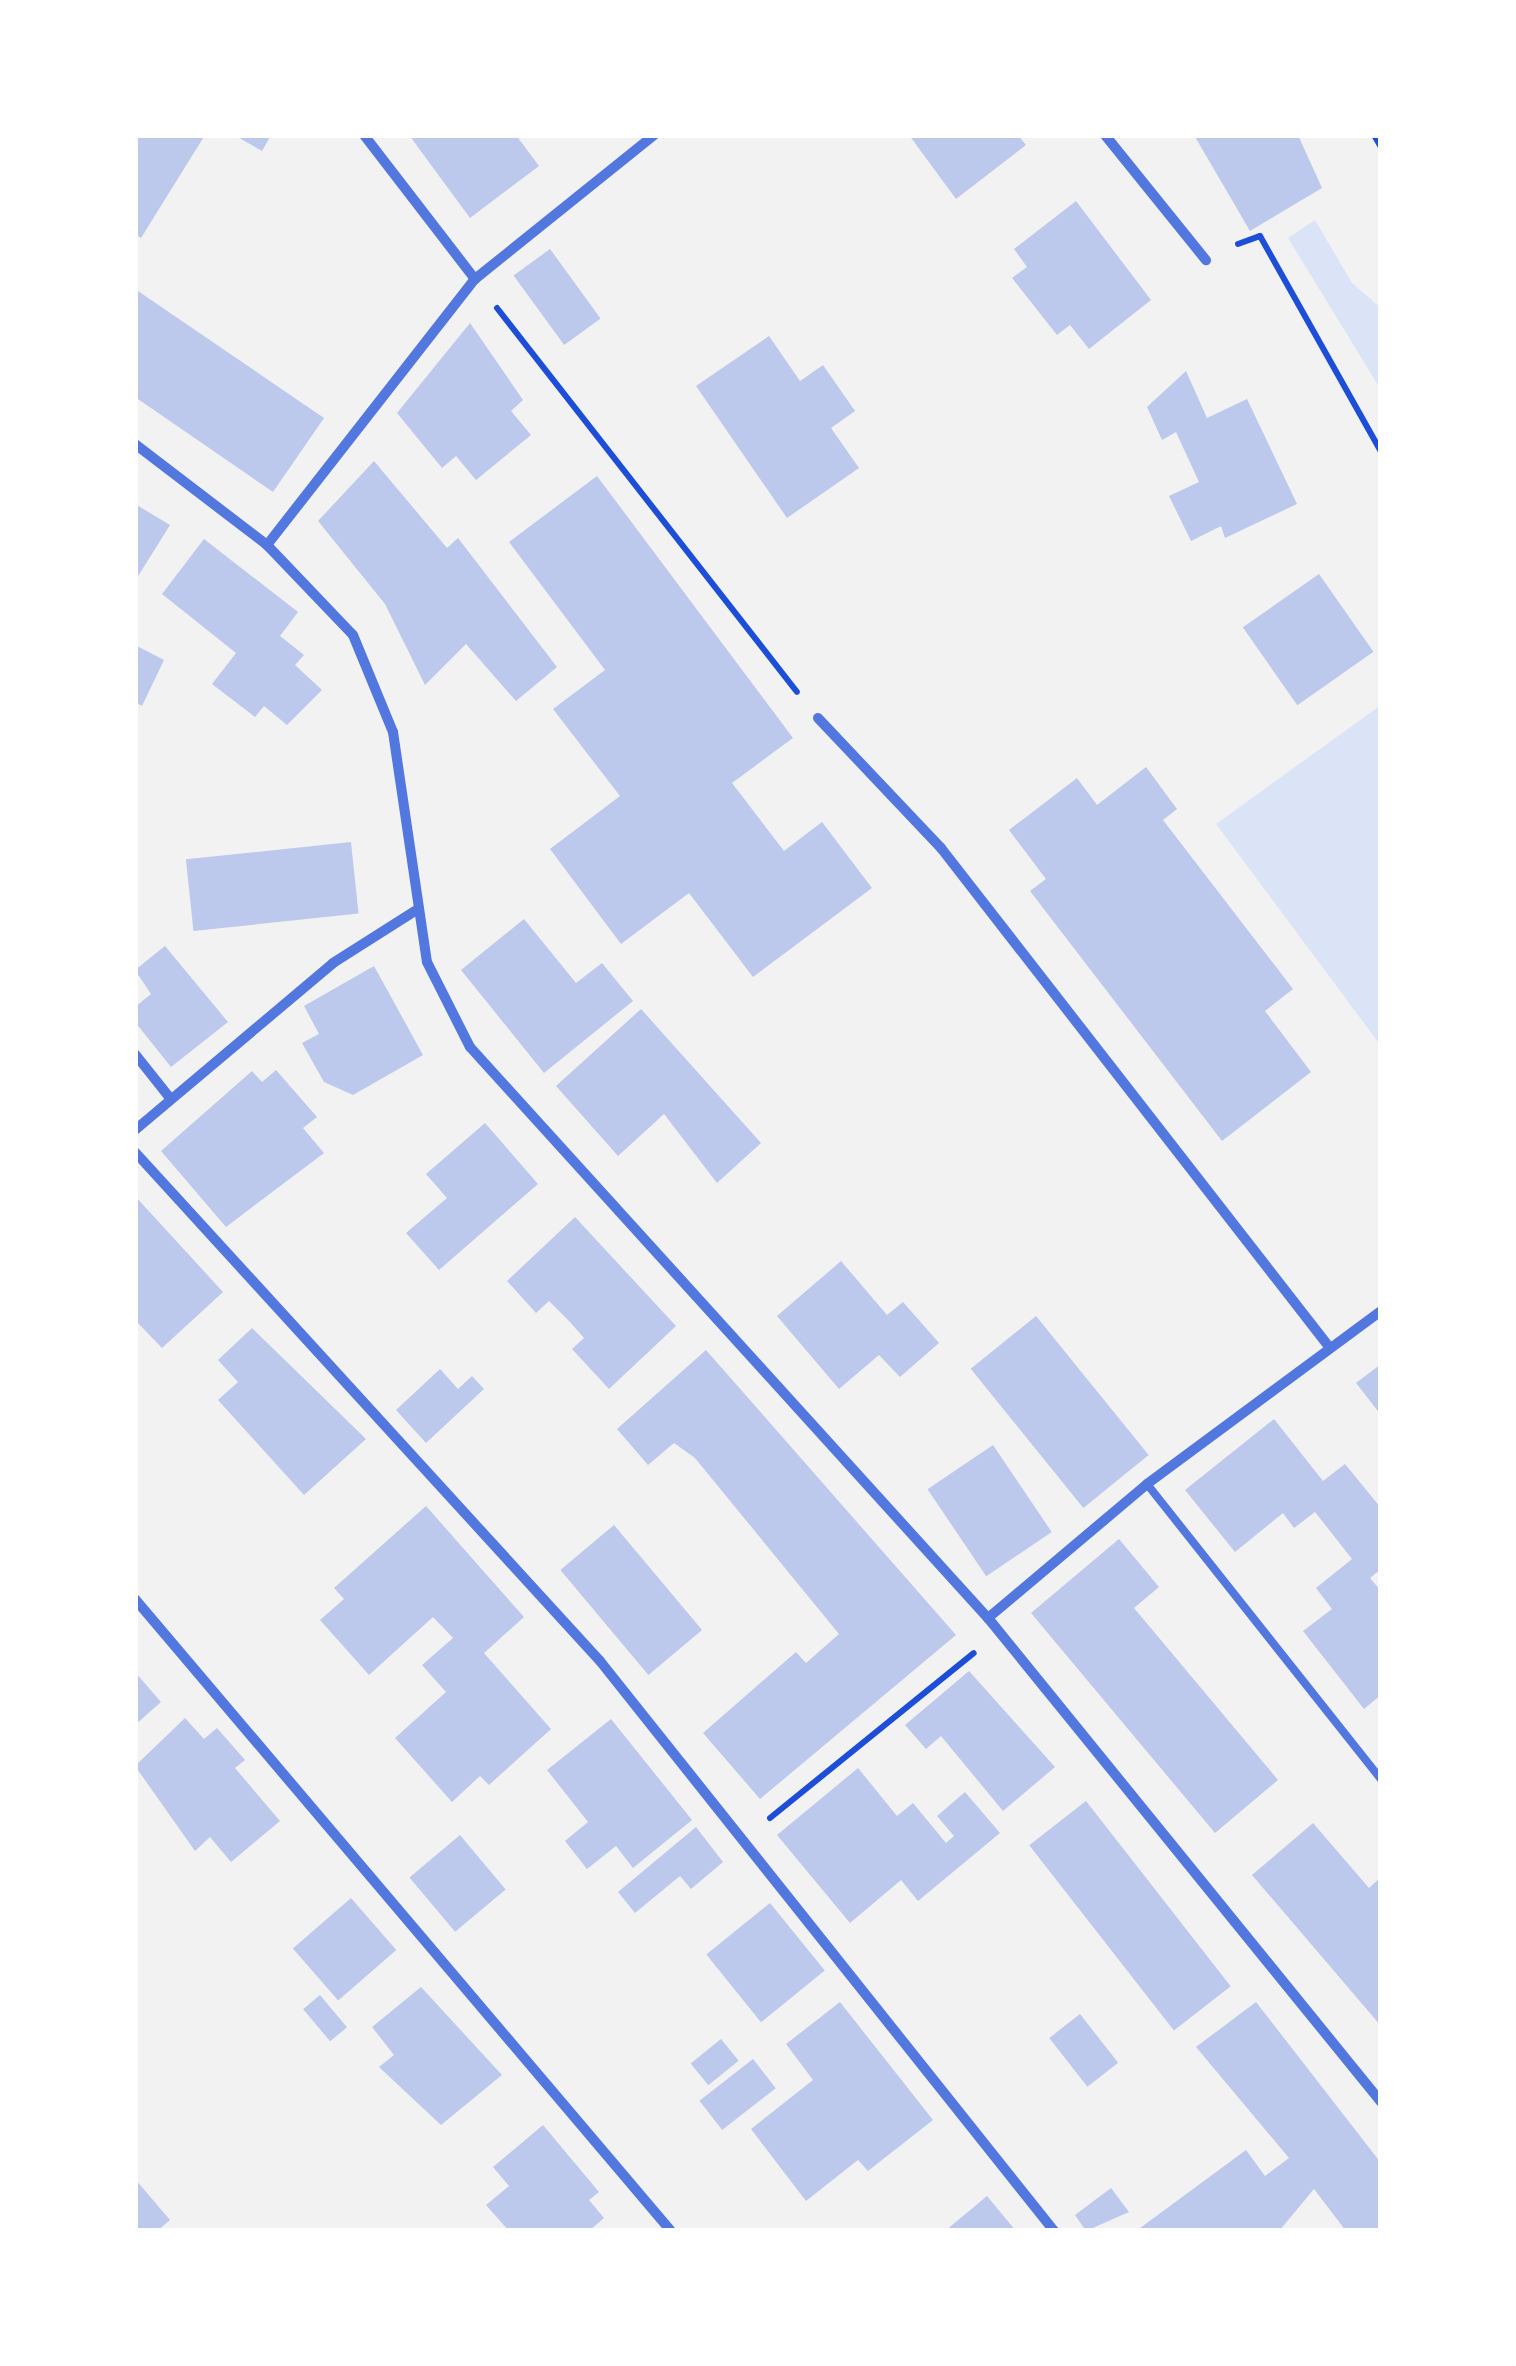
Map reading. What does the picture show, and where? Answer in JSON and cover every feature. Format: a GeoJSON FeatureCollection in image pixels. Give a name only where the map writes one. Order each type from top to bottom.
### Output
{"type":"FeatureCollection","features":[{"type":"Feature","properties":{"kind":"street"},"geometry":{"type":"LineString","coordinates":[[364,135],[474,279]]}},
{"type":"Feature","properties":{"kind":"street"},"geometry":{"type":"LineString","coordinates":[[267,546],[474,279],[654,135]]}},
{"type":"Feature","properties":{"kind":"street"},"geometry":{"type":"LineString","coordinates":[[1105,135],[1206,260]]}},
{"type":"Feature","properties":{"kind":"street"},"geometry":{"type":"LineString","coordinates":[[135,444],[267,546],[353,636],[377,680],[393,732],[414,911],[445,1000],[512,1100],[988,1618],[1381,2102]]}},
{"type":"Feature","properties":{"kind":"street"},"geometry":{"type":"LineString","coordinates":[[818,718],[941,848],[1330,1348]]}},
{"type":"Feature","properties":{"kind":"street"},"geometry":{"type":"LineString","coordinates":[[135,1130],[333,963],[414,911]]}},
{"type":"Feature","properties":{"kind":"street"},"geometry":{"type":"LineString","coordinates":[[135,1054],[170,1098]]}},
{"type":"Feature","properties":{"kind":"street"},"geometry":{"type":"LineString","coordinates":[[135,1152],[444,1485],[747,1836],[1054,2231]]}},
{"type":"Feature","properties":{"kind":"street"},"geometry":{"type":"LineString","coordinates":[[988,1618],[1147,1484],[1381,1311]]}},
{"type":"Feature","properties":{"kind":"street"},"geometry":{"type":"LineString","coordinates":[[135,1599],[671,2231]]}},
{"type":"Feature","properties":{"kind":"lane"},"geometry":{"type":"LineString","coordinates":[[1147,1484],[1381,1780]]}},
{"type":"Feature","properties":{"kind":"path"},"geometry":{"type":"LineString","coordinates":[[1374,135],[1381,147]]}},
{"type":"Feature","properties":{"kind":"path"},"geometry":{"type":"LineString","coordinates":[[1206,260],[1260,236],[1381,452]]}},
{"type":"Feature","properties":{"kind":"path"},"geometry":{"type":"LineString","coordinates":[[474,279],[818,718]]}},
{"type":"Feature","properties":{"kind":"path"},"geometry":{"type":"LineString","coordinates":[[747,1836],[998,1633]]}},
{"type":"Feature","properties":{"kind":"shaded area"},"geometry":{"type":"Polygon","coordinates":[[[1315,220],[1352,283],[1381,308],[1381,390],[1288,238],[1315,220]]]}},
{"type":"Feature","properties":{"kind":"shaded area"},"geometry":{"type":"Polygon","coordinates":[[[1381,705],[1381,1046],[1216,824],[1381,705]]]}},
{"type":"Feature","properties":{"kind":"building"},"geometry":{"type":"Polygon","coordinates":[[[135,135],[205,135],[141,238],[135,234],[135,135]]]}},
{"type":"Feature","properties":{"kind":"building"},"geometry":{"type":"Polygon","coordinates":[[[234,135],[271,135],[262,151],[234,135]]]}},
{"type":"Feature","properties":{"kind":"building"},"geometry":{"type":"Polygon","coordinates":[[[409,135],[516,135],[539,166],[470,218],[409,135]]]}},
{"type":"Feature","properties":{"kind":"building"},"geometry":{"type":"Polygon","coordinates":[[[909,135],[1018,135],[1026,145],[956,199],[909,135]]]}},
{"type":"Feature","properties":{"kind":"building"},"geometry":{"type":"Polygon","coordinates":[[[1194,135],[1298,135],[1322,188],[1250,231],[1194,135]]]}},
{"type":"Feature","properties":{"kind":"building"},"geometry":{"type":"Polygon","coordinates":[[[1076,201],[1151,300],[1089,349],[1070,325],[1057,335],[1012,278],[1027,267],[1014,249],[1076,201]]]}},
{"type":"Feature","properties":{"kind":"building"},"geometry":{"type":"Polygon","coordinates":[[[550,249],[601,319],[564,345],[514,275],[550,249]]]}},
{"type":"Feature","properties":{"kind":"building"},"geometry":{"type":"Polygon","coordinates":[[[135,289],[324,418],[273,492],[135,397],[135,289]]]}},
{"type":"Feature","properties":{"kind":"building"},"geometry":{"type":"Polygon","coordinates":[[[470,323],[523,400],[511,411],[531,435],[476,480],[456,456],[442,468],[397,413],[470,323]]]}},
{"type":"Feature","properties":{"kind":"building"},"geometry":{"type":"Polygon","coordinates":[[[769,336],[800,381],[823,365],[855,411],[831,428],[859,468],[787,518],[696,386],[769,336]]]}},
{"type":"Feature","properties":{"kind":"building"},"geometry":{"type":"Polygon","coordinates":[[[1186,371],[1207,418],[1247,399],[1297,504],[1225,538],[1221,526],[1191,541],[1169,496],[1199,482],[1176,432],[1162,440],[1147,407],[1186,371]]]}},
{"type":"Feature","properties":{"kind":"building"},"geometry":{"type":"Polygon","coordinates":[[[374,461],[447,548],[458,538],[557,667],[516,701],[466,644],[425,685],[385,604],[318,521],[374,461]]]}},
{"type":"Feature","properties":{"kind":"building"},"geometry":{"type":"Polygon","coordinates":[[[597,476],[793,738],[732,783],[784,851],[822,822],[872,888],[753,977],[689,893],[621,944],[550,849],[620,796],[553,709],[605,670],[509,542],[597,476]]]}},
{"type":"Feature","properties":{"kind":"building"},"geometry":{"type":"Polygon","coordinates":[[[135,504],[170,525],[135,581],[135,504]]]}},
{"type":"Feature","properties":{"kind":"building"},"geometry":{"type":"Polygon","coordinates":[[[204,539],[298,612],[280,636],[304,655],[295,665],[322,690],[287,725],[264,706],[255,717],[212,684],[236,653],[162,594],[204,539]]]}},
{"type":"Feature","properties":{"kind":"building"},"geometry":{"type":"Polygon","coordinates":[[[1319,574],[1373,652],[1297,705],[1243,627],[1319,574]]]}},
{"type":"Feature","properties":{"kind":"building"},"geometry":{"type":"Polygon","coordinates":[[[135,645],[164,660],[142,706],[135,702],[135,645]]]}},
{"type":"Feature","properties":{"kind":"building"},"geometry":{"type":"Polygon","coordinates":[[[1146,767],[1177,809],[1163,820],[1293,989],[1265,1011],[1311,1072],[1222,1141],[1030,891],[1046,879],[1009,830],[1077,778],[1097,805],[1146,767]]]}},
{"type":"Feature","properties":{"kind":"building"},"geometry":{"type":"Polygon","coordinates":[[[351,842],[359,914],[193,931],[186,859],[351,842]]]}},
{"type":"Feature","properties":{"kind":"building"},"geometry":{"type":"Polygon","coordinates":[[[524,919],[576,983],[602,963],[633,1001],[544,1073],[461,970],[524,919]]]}},
{"type":"Feature","properties":{"kind":"building"},"geometry":{"type":"Polygon","coordinates":[[[165,946],[228,1022],[171,1067],[135,1022],[135,1007],[151,994],[135,970],[165,946]]]}},
{"type":"Feature","properties":{"kind":"building"},"geometry":{"type":"Polygon","coordinates":[[[374,966],[423,1055],[353,1095],[324,1082],[302,1043],[319,1034],[304,1006],[374,966]]]}},
{"type":"Feature","properties":{"kind":"building"},"geometry":{"type":"Polygon","coordinates":[[[641,1009],[761,1143],[717,1183],[664,1114],[618,1156],[556,1086],[641,1009]]]}},
{"type":"Feature","properties":{"kind":"building"},"geometry":{"type":"Polygon","coordinates":[[[276,1070],[317,1117],[303,1128],[324,1153],[226,1227],[161,1151],[252,1071],[262,1082],[276,1070]]]}},
{"type":"Feature","properties":{"kind":"building"},"geometry":{"type":"Polygon","coordinates":[[[485,1123],[538,1184],[439,1270],[406,1233],[447,1198],[426,1174],[485,1123]]]}},
{"type":"Feature","properties":{"kind":"building"},"geometry":{"type":"Polygon","coordinates":[[[135,1196],[223,1292],[162,1348],[135,1320],[135,1196]]]}},
{"type":"Feature","properties":{"kind":"building"},"geometry":{"type":"Polygon","coordinates":[[[575,1217],[676,1326],[609,1389],[572,1349],[584,1338],[570,1322],[549,1301],[536,1313],[507,1281],[575,1217]]]}},
{"type":"Feature","properties":{"kind":"building"},"geometry":{"type":"Polygon","coordinates":[[[841,1261],[887,1315],[903,1302],[939,1343],[900,1377],[879,1355],[839,1389],[777,1316],[841,1261]]]}},
{"type":"Feature","properties":{"kind":"building"},"geometry":{"type":"Polygon","coordinates":[[[1036,1316],[1149,1455],[1083,1508],[971,1369],[1036,1316]]]}},
{"type":"Feature","properties":{"kind":"building"},"geometry":{"type":"Polygon","coordinates":[[[252,1328],[366,1439],[304,1495],[218,1400],[238,1382],[218,1360],[252,1328]]]}},
{"type":"Feature","properties":{"kind":"building"},"geometry":{"type":"Polygon","coordinates":[[[706,1350],[956,1635],[760,1799],[703,1733],[796,1652],[806,1663],[839,1634],[695,1458],[674,1443],[648,1465],[617,1429],[706,1350]]]}},
{"type":"Feature","properties":{"kind":"building"},"geometry":{"type":"Polygon","coordinates":[[[1381,1364],[1381,1415],[1356,1383],[1381,1364]]]}},
{"type":"Feature","properties":{"kind":"building"},"geometry":{"type":"Polygon","coordinates":[[[440,1369],[458,1389],[472,1376],[484,1389],[426,1443],[396,1410],[440,1369]]]}},
{"type":"Feature","properties":{"kind":"building"},"geometry":{"type":"Polygon","coordinates":[[[1274,1419],[1323,1481],[1345,1464],[1381,1508],[1381,1569],[1370,1578],[1381,1591],[1381,1695],[1364,1709],[1303,1631],[1332,1609],[1316,1588],[1352,1559],[1315,1512],[1294,1528],[1283,1513],[1235,1552],[1185,1490],[1274,1419]]]}},
{"type":"Feature","properties":{"kind":"building"},"geometry":{"type":"Polygon","coordinates":[[[993,1445],[1052,1532],[986,1576],[928,1489],[993,1445]]]}},
{"type":"Feature","properties":{"kind":"building"},"geometry":{"type":"Polygon","coordinates":[[[426,1506],[524,1617],[484,1653],[551,1729],[489,1785],[480,1776],[452,1802],[395,1738],[446,1692],[422,1665],[453,1638],[433,1617],[369,1675],[320,1620],[344,1599],[334,1588],[426,1506]]]}},
{"type":"Feature","properties":{"kind":"building"},"geometry":{"type":"Polygon","coordinates":[[[614,1525],[702,1630],[648,1675],[560,1570],[614,1525]]]}},
{"type":"Feature","properties":{"kind":"building"},"geometry":{"type":"Polygon","coordinates":[[[1119,1539],[1159,1587],[1134,1608],[1278,1780],[1215,1833],[1031,1613],[1119,1539]]]}},
{"type":"Feature","properties":{"kind":"building"},"geometry":{"type":"Polygon","coordinates":[[[969,1671],[1055,1767],[1003,1811],[941,1736],[926,1749],[905,1725],[969,1671]]]}},
{"type":"Feature","properties":{"kind":"building"},"geometry":{"type":"Polygon","coordinates":[[[135,1672],[161,1702],[135,1725],[135,1672]]]}},
{"type":"Feature","properties":{"kind":"building"},"geometry":{"type":"Polygon","coordinates":[[[185,1718],[204,1739],[217,1728],[245,1760],[235,1768],[280,1821],[231,1862],[210,1837],[195,1851],[135,1766],[185,1718]]]}},
{"type":"Feature","properties":{"kind":"building"},"geometry":{"type":"Polygon","coordinates":[[[611,1719],[692,1820],[633,1868],[616,1846],[587,1869],[565,1841],[588,1822],[547,1770],[611,1719]]]}},
{"type":"Feature","properties":{"kind":"building"},"geometry":{"type":"Polygon","coordinates":[[[858,1768],[897,1816],[913,1803],[946,1843],[954,1836],[937,1816],[965,1792],[1000,1833],[918,1901],[901,1880],[850,1923],[777,1835],[858,1768]]]}},
{"type":"Feature","properties":{"kind":"building"},"geometry":{"type":"Polygon","coordinates":[[[1086,1801],[1231,1986],[1174,2031],[1029,1845],[1086,1801]]]}},
{"type":"Feature","properties":{"kind":"building"},"geometry":{"type":"Polygon","coordinates":[[[1313,1823],[1369,1888],[1381,1877],[1381,2026],[1252,1875],[1313,1823]]]}},
{"type":"Feature","properties":{"kind":"building"},"geometry":{"type":"Polygon","coordinates":[[[696,1827],[723,1862],[691,1889],[680,1876],[635,1913],[618,1892],[696,1827]]]}},
{"type":"Feature","properties":{"kind":"building"},"geometry":{"type":"Polygon","coordinates":[[[460,1835],[506,1889],[455,1932],[409,1877],[460,1835]]]}},
{"type":"Feature","properties":{"kind":"building"},"geometry":{"type":"Polygon","coordinates":[[[351,1898],[396,1950],[338,2001],[293,1949],[351,1898]]]}},
{"type":"Feature","properties":{"kind":"building"},"geometry":{"type":"Polygon","coordinates":[[[770,1903],[825,1971],[761,2022],[706,1955],[770,1903]]]}},
{"type":"Feature","properties":{"kind":"building"},"geometry":{"type":"Polygon","coordinates":[[[421,1987],[502,2075],[441,2125],[379,2067],[394,2055],[372,2027],[421,1987]]]}},
{"type":"Feature","properties":{"kind":"building"},"geometry":{"type":"Polygon","coordinates":[[[320,1995],[347,2027],[330,2041],[303,2009],[320,1995]]]}},
{"type":"Feature","properties":{"kind":"building"},"geometry":{"type":"Polygon","coordinates":[[[840,2002],[933,2120],[868,2171],[858,2160],[806,2201],[751,2129],[813,2080],[786,2044],[840,2002]]]}},
{"type":"Feature","properties":{"kind":"building"},"geometry":{"type":"Polygon","coordinates":[[[1256,2002],[1381,2163],[1381,2231],[1346,2231],[1314,2189],[1279,2231],[1136,2231],[1246,2150],[1265,2176],[1289,2158],[1196,2047],[1256,2002]]]}},
{"type":"Feature","properties":{"kind":"building"},"geometry":{"type":"Polygon","coordinates":[[[1080,2014],[1118,2063],[1087,2087],[1049,2038],[1080,2014]]]}},
{"type":"Feature","properties":{"kind":"building"},"geometry":{"type":"Polygon","coordinates":[[[721,2039],[739,2061],[708,2085],[691,2064],[721,2039]]]}},
{"type":"Feature","properties":{"kind":"building"},"geometry":{"type":"Polygon","coordinates":[[[753,2059],[776,2088],[722,2130],[699,2101],[753,2059]]]}},
{"type":"Feature","properties":{"kind":"building"},"geometry":{"type":"Polygon","coordinates":[[[543,2125],[599,2192],[589,2200],[604,2218],[589,2231],[509,2231],[486,2205],[509,2186],[493,2167],[543,2125]]]}},
{"type":"Feature","properties":{"kind":"building"},"geometry":{"type":"Polygon","coordinates":[[[135,2179],[170,2220],[157,2231],[135,2231],[135,2179]]]}},
{"type":"Feature","properties":{"kind":"building"},"geometry":{"type":"Polygon","coordinates":[[[1111,2188],[1129,2212],[1086,2231],[1075,2215],[1111,2188]]]}},
{"type":"Feature","properties":{"kind":"building"},"geometry":{"type":"Polygon","coordinates":[[[987,2196],[1016,2231],[945,2231],[987,2196]]]}}]}
